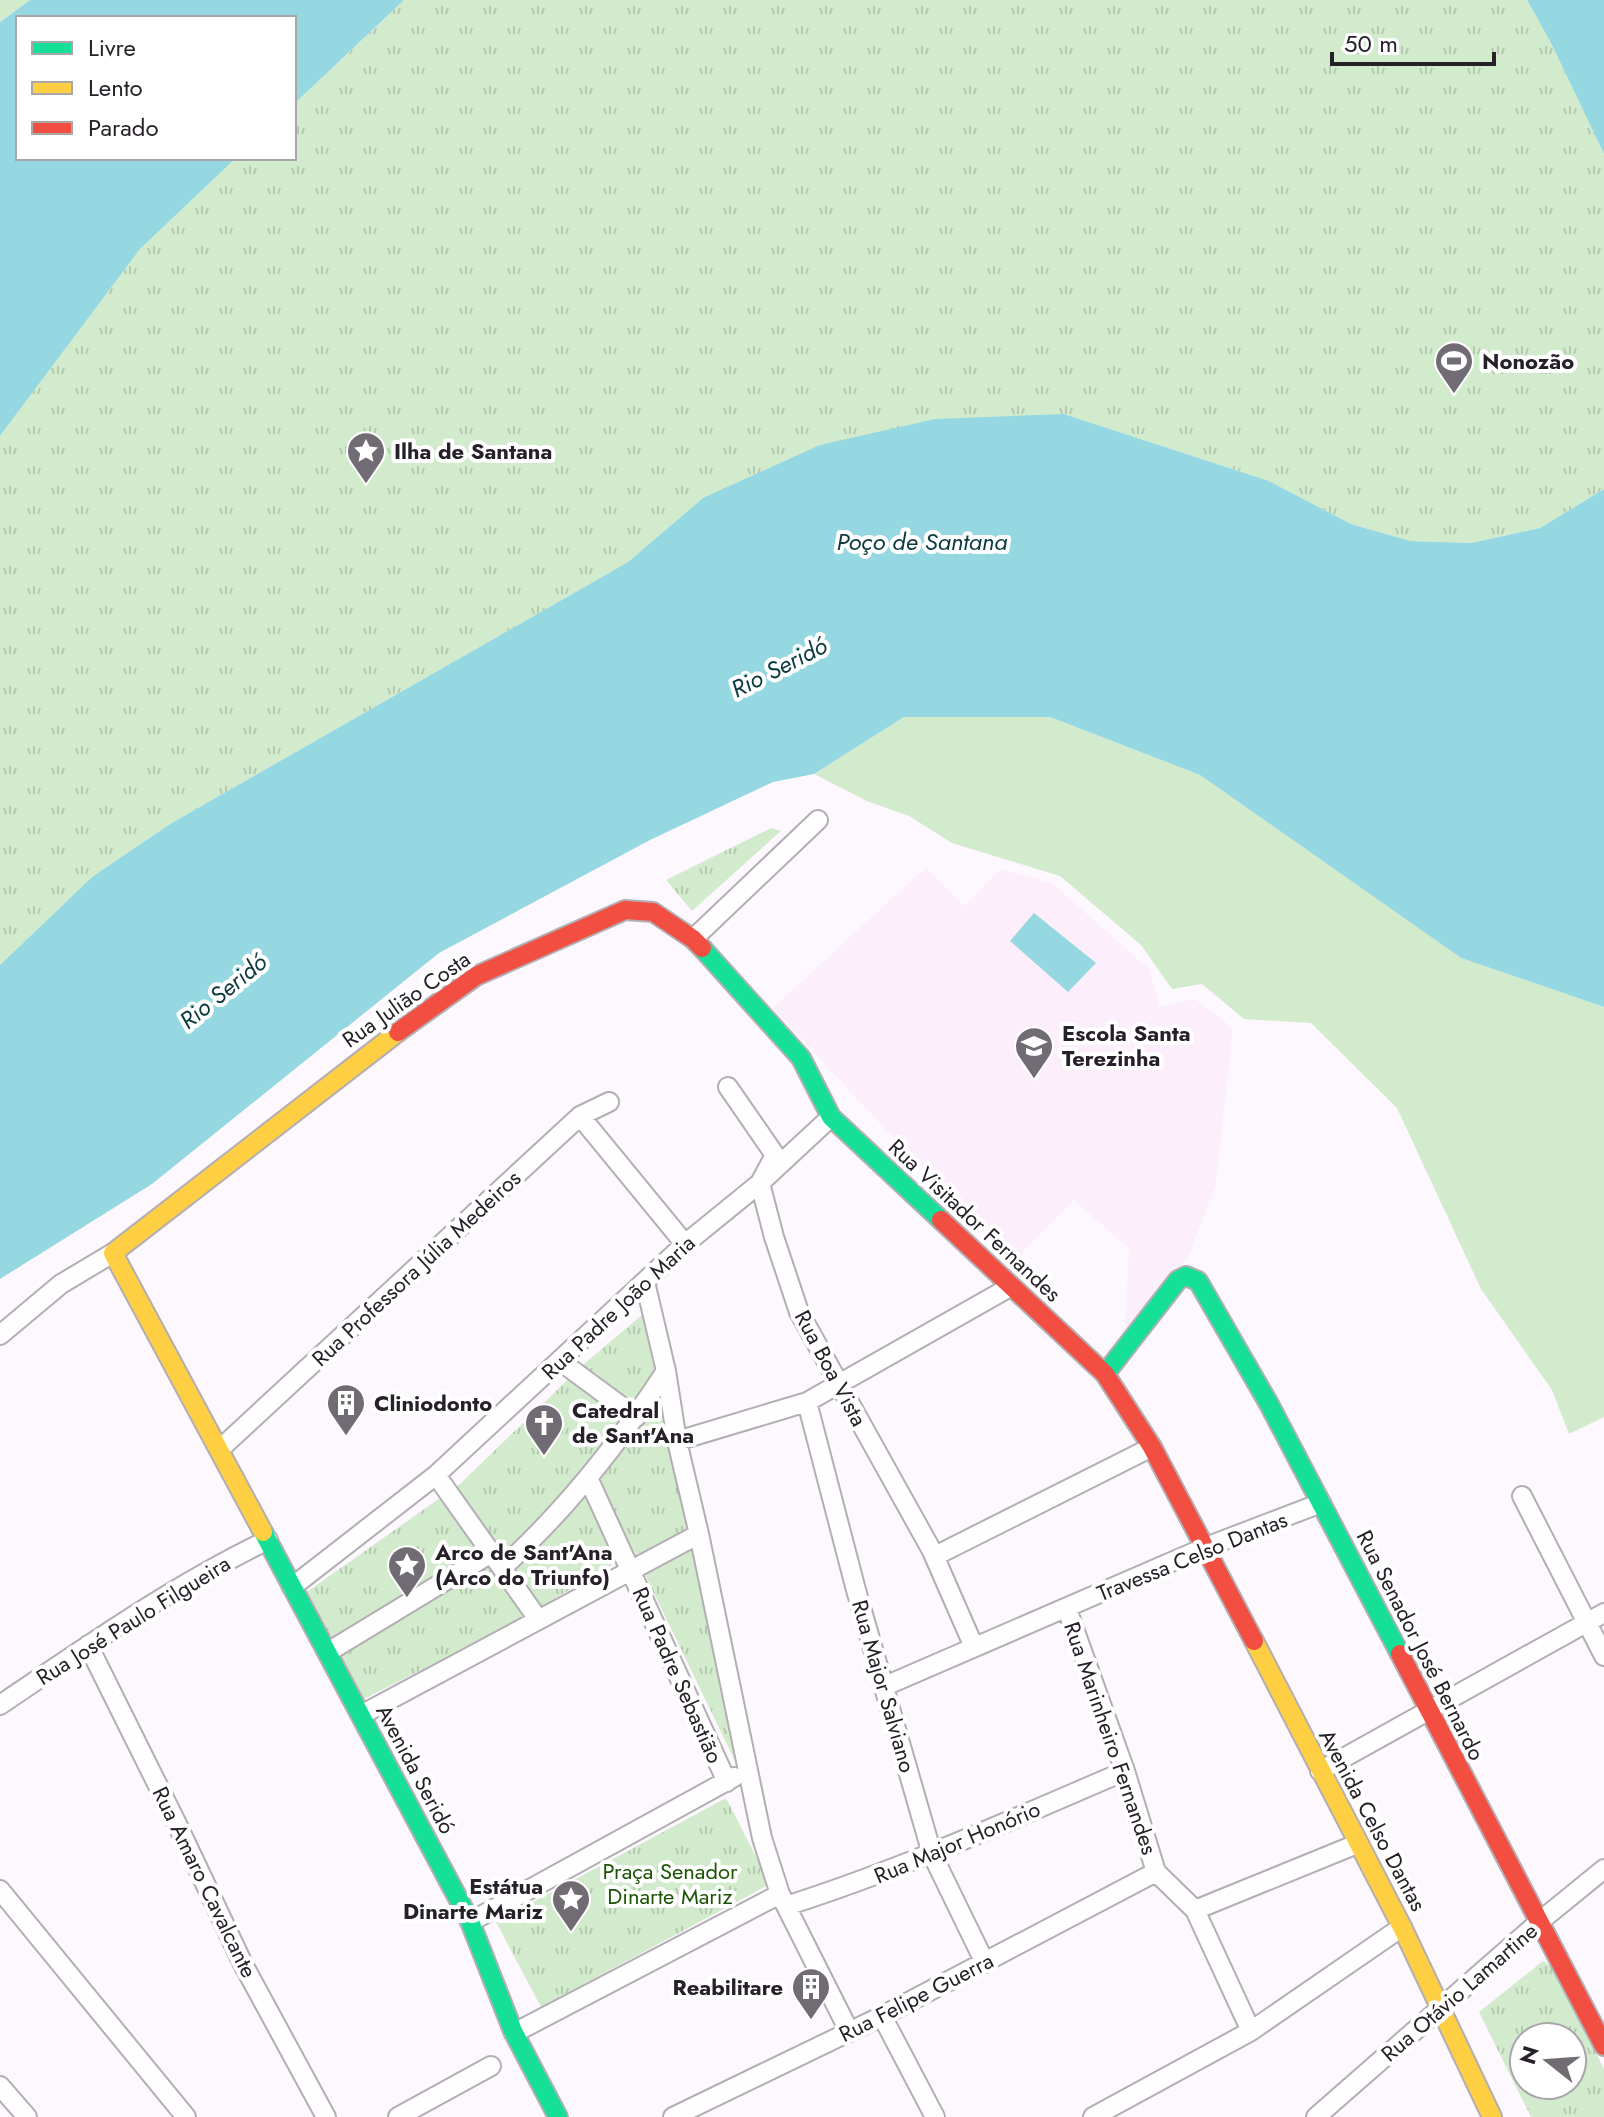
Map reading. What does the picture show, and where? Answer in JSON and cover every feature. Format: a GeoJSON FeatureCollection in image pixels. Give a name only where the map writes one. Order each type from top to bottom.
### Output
{"type":"FeatureCollection","features":[{"type":"Feature","properties":{"kind":"main road","name":"Rua Julião Costa"},"geometry":{"type":"LineString","coordinates":[[113,1253],[388,1038],[476,976],[625,910],[653,912],[693,939]]}},
{"type":"Feature","properties":{"kind":"main road","name":"Rua Visitador Fernandes"},"geometry":{"type":"LineString","coordinates":[[693,939],[801,1058],[831,1117],[1105,1374],[1152,1447],[1206,1547]]}},
{"type":"Feature","properties":{"kind":"main road","name":"Avenida Seridó"},"geometry":{"type":"LineString","coordinates":[[113,1253],[170,1362],[224,1445],[292,1587],[470,1922],[514,2033],[558,2117]]}},
{"type":"Feature","properties":{"kind":"main road","name":"Rua Senador José Bernardo"},"geometry":{"type":"LineString","coordinates":[[1105,1374],[1178,1280],[1186,1276],[1202,1286],[1321,1503],[1604,2046]]}},
{"type":"Feature","properties":{"kind":"main road","name":"Avenida Celso Dantas"},"geometry":{"type":"LineString","coordinates":[[1206,1547],[1402,1927],[1492,2117]]}},
{"type":"Feature","properties":{"kind":"street"},"geometry":{"type":"LineString","coordinates":[[693,939],[818,820]]}},
{"type":"Feature","properties":{"kind":"street"},"geometry":{"type":"LineString","coordinates":[[728,1087],[775,1155],[760,1183]]}},
{"type":"Feature","properties":{"kind":"street","name":"Rua Professora Júlia Medeiros"},"geometry":{"type":"LineString","coordinates":[[224,1445],[580,1116],[609,1102]]}},
{"type":"Feature","properties":{"kind":"street"},"geometry":{"type":"LineString","coordinates":[[580,1116],[685,1244]]}},
{"type":"Feature","properties":{"kind":"street","name":"Rua Padre João Maria"},"geometry":{"type":"LineString","coordinates":[[292,1587],[436,1475],[685,1244],[760,1183],[831,1117]]}},
{"type":"Feature","properties":{"kind":"street","name":"Rua Boa Vista"},"geometry":{"type":"LineString","coordinates":[[760,1183],[799,1312],[935,1556],[974,1647]]}},
{"type":"Feature","properties":{"kind":"street"},"geometry":{"type":"LineString","coordinates":[[0,1335],[61,1284],[113,1253]]}},
{"type":"Feature","properties":{"kind":"street","name":"Rua Padre Sebastião"},"geometry":{"type":"LineString","coordinates":[[645,1282],[762,1838],[783,1900],[849,2031]]}},
{"type":"Feature","properties":{"kind":"street"},"geometry":{"type":"LineString","coordinates":[[677,1441],[807,1402],[1010,1287]]}},
{"type":"Feature","properties":{"kind":"street"},"geometry":{"type":"LineString","coordinates":[[560,1361],[636,1417]]}},
{"type":"Feature","properties":{"kind":"street"},"geometry":{"type":"LineString","coordinates":[[328,1652],[496,1561],[589,1480],[666,1371]]}},
{"type":"Feature","properties":{"kind":"street","name":"Rua Major Salviano"},"geometry":{"type":"LineString","coordinates":[[807,1402],[856,1590],[932,1854],[985,1963]]}},
{"type":"Feature","properties":{"kind":"street"},"geometry":{"type":"LineString","coordinates":[[935,1556],[1090,1481],[1152,1447]]}},
{"type":"Feature","properties":{"kind":"street"},"geometry":{"type":"LineString","coordinates":[[436,1475],[538,1619]]}},
{"type":"Feature","properties":{"kind":"street"},"geometry":{"type":"LineString","coordinates":[[361,1715],[631,1572],[589,1480]]}},
{"type":"Feature","properties":{"kind":"street"},"geometry":{"type":"LineString","coordinates":[[1522,1496],[1604,1656]]}},
{"type":"Feature","properties":{"kind":"street","name":"Travessa Celso Dantas"},"geometry":{"type":"LineString","coordinates":[[885,1686],[1206,1547],[1321,1503]]}},
{"type":"Feature","properties":{"kind":"street","name":"Rua Padre Sebastião"},"geometry":{"type":"LineString","coordinates":[[699,1534],[631,1572],[727,1782],[748,1767]]}},
{"type":"Feature","properties":{"kind":"street","name":"Rua José Paulo Filgueira"},"geometry":{"type":"LineString","coordinates":[[0,1705],[88,1645],[229,1558],[268,1540]]}},
{"type":"Feature","properties":{"kind":"street","name":"Rua Marinheiro Fernandes"},"geometry":{"type":"LineString","coordinates":[[1067,1609],[1125,1771],[1156,1872],[1195,1910],[1251,2031]]}},
{"type":"Feature","properties":{"kind":"street"},"geometry":{"type":"LineString","coordinates":[[1320,1771],[1604,1613]]}},
{"type":"Feature","properties":{"kind":"street","name":"Rua Amaro Cavalcante"},"geometry":{"type":"LineString","coordinates":[[88,1645],[244,1966],[326,2117]]}},
{"type":"Feature","properties":{"kind":"street","name":"Rua Major Honório"},"geometry":{"type":"LineString","coordinates":[[514,2033],[783,1900],[858,1883],[1125,1771]]}},
{"type":"Feature","properties":{"kind":"street"},"geometry":{"type":"LineString","coordinates":[[470,1922],[727,1782]]}},
{"type":"Feature","properties":{"kind":"street"},"geometry":{"type":"LineString","coordinates":[[1195,1910],[1357,1844]]}},
{"type":"Feature","properties":{"kind":"street","name":"Rua Otávio Lamartine"},"geometry":{"type":"LineString","coordinates":[[1316,2117],[1604,1869]]}},
{"type":"Feature","properties":{"kind":"street","name":"Rua Felipe Guerra"},"geometry":{"type":"LineString","coordinates":[[673,2117],[882,2016],[1156,1872]]}},
{"type":"Feature","properties":{"kind":"street"},"geometry":{"type":"LineString","coordinates":[[0,1890],[186,2117]]}},
{"type":"Feature","properties":{"kind":"street"},"geometry":{"type":"LineString","coordinates":[[1093,2117],[1251,2031],[1402,1927]]}},
{"type":"Feature","properties":{"kind":"street"},"geometry":{"type":"LineString","coordinates":[[882,2016],[935,2117]]}},
{"type":"Feature","properties":{"kind":"street"},"geometry":{"type":"LineString","coordinates":[[398,2117],[491,2066]]}},
{"type":"Feature","properties":{"kind":"street"},"geometry":{"type":"LineString","coordinates":[[0,2086],[27,2117]]}},
{"type":"Feature","properties":{"kind":"shaded area","name":"Escola Santa Terezinha"},"geometry":{"type":"Polygon","coordinates":[[[926,867],[965,906],[1001,869],[1053,884],[1149,969],[1160,1006],[1195,999],[1233,1028],[1216,1184],[1188,1258],[1125,1329],[1129,1249],[1074,1200],[1014,1261],[773,1008],[926,867]]]}},
{"type":"Feature","properties":{"kind":"green space"},"geometry":{"type":"Polygon","coordinates":[[[0,0],[30,0],[0,22],[0,0]]]}},
{"type":"Feature","properties":{"kind":"green space","name":"Ilha de Santana"},"geometry":{"type":"Polygon","coordinates":[[[404,0],[1527,0],[1604,154],[1604,489],[1540,528],[1471,543],[1409,541],[1351,524],[1269,481],[1064,414],[703,498],[628,562],[170,824],[92,877],[0,965],[0,436],[140,249],[234,160],[296,160],[296,102],[404,0]]]}},
{"type":"Feature","properties":{"kind":"green space"},"geometry":{"type":"Polygon","coordinates":[[[904,717],[1050,717],[1200,775],[1461,958],[1604,1007],[1604,1417],[1569,1434],[1552,1390],[1481,1289],[1397,1108],[1311,1023],[1244,1019],[1202,984],[1172,989],[1141,945],[1060,876],[952,843],[909,816],[867,801],[814,774],[904,717]]]}},
{"type":"Feature","properties":{"kind":"green space"},"geometry":{"type":"Polygon","coordinates":[[[771,828],[781,831],[692,911],[666,880],[771,828]]]}},
{"type":"Feature","properties":{"kind":"green space"},"geometry":{"type":"Polygon","coordinates":[[[642,1315],[752,1796],[634,1552],[508,1626],[360,1701],[301,1596],[460,1484],[585,1363],[642,1315]]]}},
{"type":"Feature","properties":{"kind":"green space","name":"Praça Senador Dinarte Mariz"},"geometry":{"type":"Polygon","coordinates":[[[726,1798],[770,1884],[541,2007],[496,1922],[726,1798]]]}},
{"type":"Feature","properties":{"kind":"green space"},"geometry":{"type":"Polygon","coordinates":[[[1543,1961],[1553,1967],[1580,2021],[1508,2021],[1508,2071],[1479,2012],[1543,1961]]]}},
{"type":"Feature","properties":{"kind":"green space"},"geometry":{"type":"Polygon","coordinates":[[[1588,2037],[1604,2069],[1604,2117],[1531,2117],[1523,2101],[1588,2101],[1588,2037]]]}},
{"type":"Feature","properties":{"kind":"water"},"geometry":{"type":"Polygon","coordinates":[[[30,0],[404,0],[296,102],[296,16],[16,16],[16,160],[234,160],[140,249],[0,436],[0,22],[30,0]]]}},
{"type":"Feature","properties":{"kind":"water"},"geometry":{"type":"Polygon","coordinates":[[[1527,0],[1604,0],[1604,154],[1551,43],[1527,0]]]}},
{"type":"Feature","properties":{"kind":"water"},"geometry":{"type":"Polygon","coordinates":[[[1064,414],[1269,481],[1351,524],[1410,541],[1471,543],[1540,528],[1604,489],[1604,1007],[1461,958],[1200,775],[1050,717],[904,717],[814,774],[773,782],[650,840],[439,953],[152,1184],[0,1279],[0,965],[92,877],[170,824],[628,562],[703,498],[820,445],[935,419],[1064,414]]]}},
{"type":"Feature","properties":{"kind":"water"},"geometry":{"type":"Polygon","coordinates":[[[1034,913],[1096,963],[1068,992],[1010,941],[1034,913]]]}},
{"type":"Feature","properties":{"kind":"traffic: fast"},"geometry":{"type":"LineString","coordinates":[[702,948],[801,1058],[831,1117],[941,1220]]}},
{"type":"Feature","properties":{"kind":"traffic: fast"},"geometry":{"type":"LineString","coordinates":[[1105,1374],[1178,1280],[1186,1276],[1198,1281],[1269,1404],[1400,1654]]}},
{"type":"Feature","properties":{"kind":"traffic: fast"},"geometry":{"type":"LineString","coordinates":[[263,1532],[469,1919],[513,2031],[558,2117]]}},
{"type":"Feature","properties":{"kind":"traffic: slow"},"geometry":{"type":"LineString","coordinates":[[263,1532],[113,1253],[398,1032]]}},
{"type":"Feature","properties":{"kind":"traffic: slow"},"geometry":{"type":"LineString","coordinates":[[1254,1641],[1402,1927],[1492,2117]]}},
{"type":"Feature","properties":{"kind":"traffic: jam"},"geometry":{"type":"LineString","coordinates":[[398,1032],[476,976],[625,910],[653,912],[702,948]]}},
{"type":"Feature","properties":{"kind":"traffic: jam"},"geometry":{"type":"LineString","coordinates":[[941,1220],[1105,1374],[1152,1447],[1254,1641]]}},
{"type":"Feature","properties":{"kind":"traffic: jam"},"geometry":{"type":"LineString","coordinates":[[1400,1654],[1604,2046]]}},
{"type":"Feature","properties":{"kind":"place","name":"Nonozão"},"geometry":{"type":"Point","coordinates":[1454,395]}},
{"type":"Feature","properties":{"kind":"place","name":"Ilha de Santana"},"geometry":{"type":"Point","coordinates":[366,485]}},
{"type":"Feature","properties":{"kind":"place","name":"Escola Santa Terezinha"},"geometry":{"type":"Point","coordinates":[1034,1080]}},
{"type":"Feature","properties":{"kind":"place","name":"Cliniodonto"},"geometry":{"type":"Point","coordinates":[346,1437]}},
{"type":"Feature","properties":{"kind":"place","name":"Catedral de Sant'Ana"},"geometry":{"type":"Point","coordinates":[544,1457]}},
{"type":"Feature","properties":{"kind":"place","name":"Arco de Sant'Ana (Arco do Triunfo)"},"geometry":{"type":"Point","coordinates":[407,1599]}},
{"type":"Feature","properties":{"kind":"place","name":"Estátua Dinarte Mariz"},"geometry":{"type":"Point","coordinates":[571,1933]}},
{"type":"Feature","properties":{"kind":"place","name":"Reabilitare"},"geometry":{"type":"Point","coordinates":[811,2021]}},
{"type":"Feature","properties":{"kind":"water label","name":"Poço de Santana"},"geometry":{"type":"Point","coordinates":[922,541]}},
{"type":"Feature","properties":{"kind":"water label","name":"Rio Seridó"},"geometry":{"type":"Point","coordinates":[779,667]}},
{"type":"Feature","properties":{"kind":"water label","name":"Rio Seridó"},"geometry":{"type":"Point","coordinates":[223,991]}}]}
